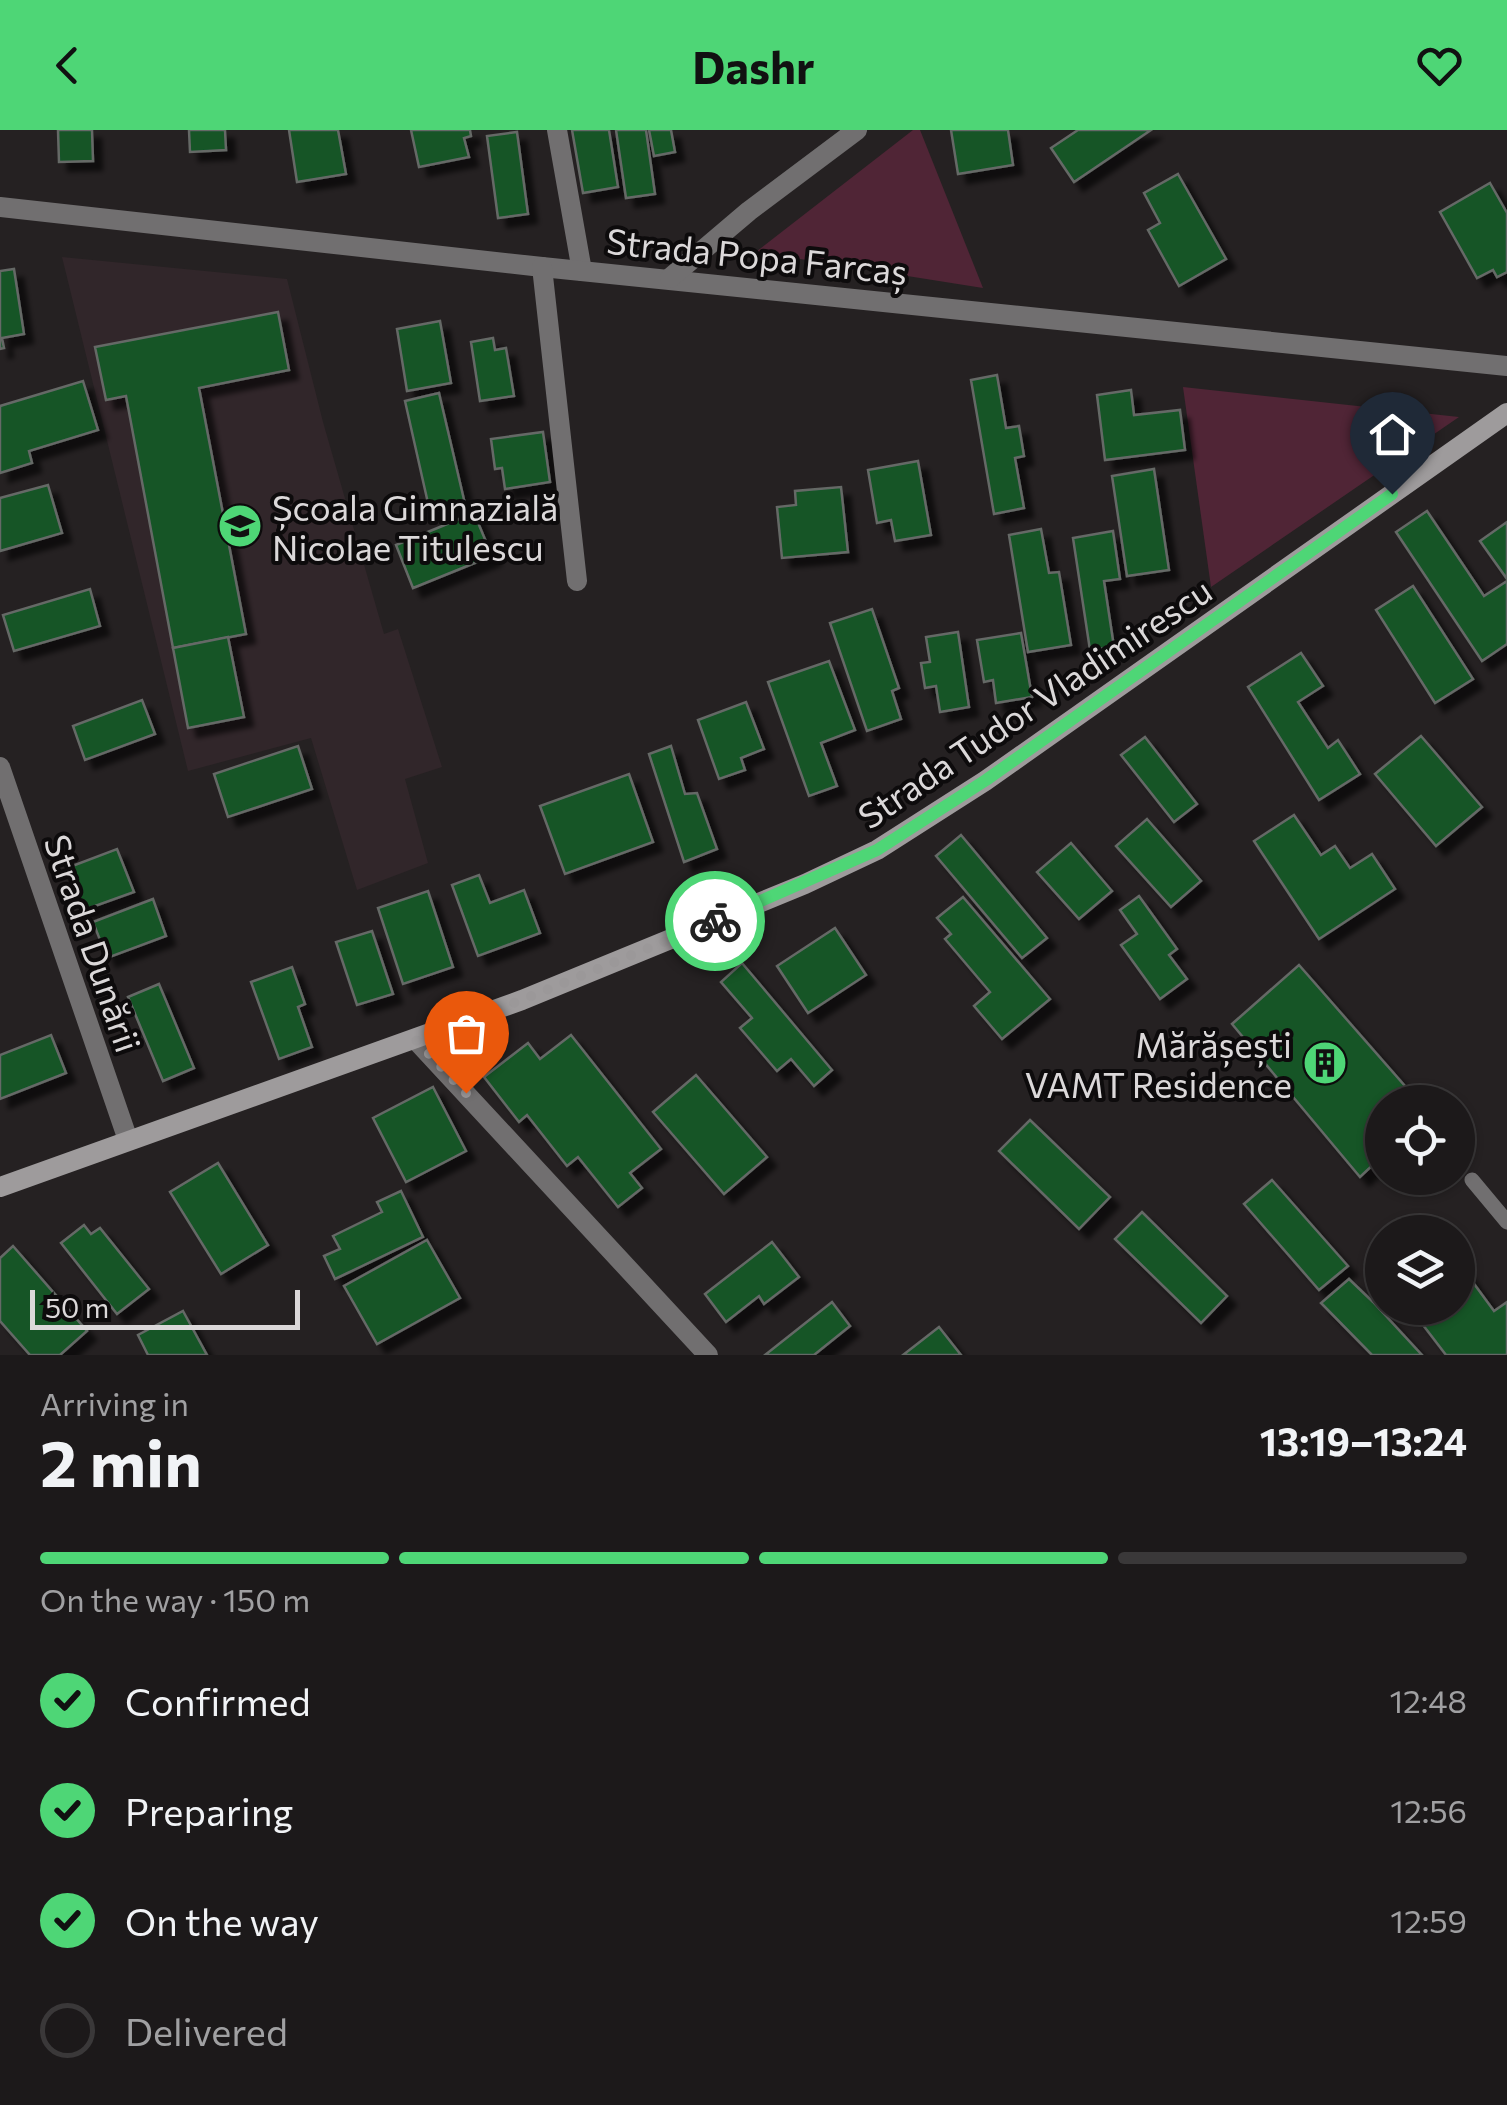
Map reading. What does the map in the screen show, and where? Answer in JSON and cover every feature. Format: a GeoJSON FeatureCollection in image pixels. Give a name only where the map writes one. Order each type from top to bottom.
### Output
{"type":"FeatureCollection","features":[{"type":"Feature","properties":{"kind":"street"},"geometry":{"type":"LineString","coordinates":[[558,130],[582,270]]}},
{"type":"Feature","properties":{"kind":"street"},"geometry":{"type":"LineString","coordinates":[[670,278],[857,130]]}},
{"type":"Feature","properties":{"kind":"street","name":"Strada Popa Farcaș"},"geometry":{"type":"LineString","coordinates":[[0,207],[1507,366]]}},
{"type":"Feature","properties":{"kind":"street"},"geometry":{"type":"LineString","coordinates":[[542,267],[577,580]]}},
{"type":"Feature","properties":{"kind":"street","name":"Strada Tudor Vladimirescu"},"geometry":{"type":"LineString","coordinates":[[0,1187],[415,1039],[806,884],[877,850],[986,780],[1507,412]]}},
{"type":"Feature","properties":{"kind":"street","name":"Strada Dunării"},"geometry":{"type":"LineString","coordinates":[[0,767],[128,1140]]}},
{"type":"Feature","properties":{"kind":"street"},"geometry":{"type":"LineString","coordinates":[[415,1039],[708,1355]]}},
{"type":"Feature","properties":{"kind":"lane"},"geometry":{"type":"LineString","coordinates":[[1475,1184],[1507,1222]]}},
{"type":"Feature","properties":{"kind":"shaded area"},"geometry":{"type":"Polygon","coordinates":[[[913,130],[920,130],[983,288],[756,252],[913,130]]]}},
{"type":"Feature","properties":{"kind":"shaded area","name":"Școala Gimnazială Nicolae Titulescu"},"geometry":{"type":"Polygon","coordinates":[[[62,257],[287,279],[384,634],[398,629],[442,767],[405,779],[428,863],[357,890],[311,738],[188,771],[62,257]]]}},
{"type":"Feature","properties":{"kind":"shaded area"},"geometry":{"type":"Polygon","coordinates":[[[1183,387],[1459,417],[1211,587],[1183,387]]]}},
{"type":"Feature","properties":{"kind":"building"},"geometry":{"type":"Polygon","coordinates":[[[58,130],[92,130],[93,161],[59,162],[58,130]]]}},
{"type":"Feature","properties":{"kind":"building"},"geometry":{"type":"Polygon","coordinates":[[[189,130],[225,130],[226,150],[190,152],[189,130]]]}},
{"type":"Feature","properties":{"kind":"building"},"geometry":{"type":"Polygon","coordinates":[[[289,130],[338,130],[346,174],[297,182],[289,130]]]}},
{"type":"Feature","properties":{"kind":"building"},"geometry":{"type":"Polygon","coordinates":[[[411,130],[470,130],[471,136],[464,138],[469,157],[419,167],[411,130]]]}},
{"type":"Feature","properties":{"kind":"building"},"geometry":{"type":"Polygon","coordinates":[[[572,130],[609,130],[618,187],[583,193],[572,130]]]}},
{"type":"Feature","properties":{"kind":"building"},"geometry":{"type":"Polygon","coordinates":[[[616,130],[646,130],[655,194],[626,198],[616,130]]]}},
{"type":"Feature","properties":{"kind":"building"},"geometry":{"type":"Polygon","coordinates":[[[649,130],[671,130],[675,152],[654,156],[649,130]]]}},
{"type":"Feature","properties":{"kind":"building"},"geometry":{"type":"Polygon","coordinates":[[[951,130],[1008,130],[1013,165],[958,174],[951,130]]]}},
{"type":"Feature","properties":{"kind":"building"},"geometry":{"type":"Polygon","coordinates":[[[1078,130],[1151,130],[1074,182],[1051,148],[1078,130]]]}},
{"type":"Feature","properties":{"kind":"building"},"geometry":{"type":"Polygon","coordinates":[[[517,132],[528,214],[498,218],[487,136],[517,132]]]}},
{"type":"Feature","properties":{"kind":"building"},"geometry":{"type":"Polygon","coordinates":[[[1178,174],[1226,259],[1179,286],[1148,230],[1160,223],[1144,193],[1178,174]]]}},
{"type":"Feature","properties":{"kind":"building"},"geometry":{"type":"Polygon","coordinates":[[[1490,183],[1507,213],[1507,272],[1497,277],[1493,270],[1477,278],[1440,212],[1490,183]]]}},
{"type":"Feature","properties":{"kind":"building"},"geometry":{"type":"Polygon","coordinates":[[[14,269],[24,334],[2,338],[4,348],[0,349],[0,271],[14,269]]]}},
{"type":"Feature","properties":{"kind":"building"},"geometry":{"type":"Polygon","coordinates":[[[278,312],[289,370],[199,388],[246,634],[173,648],[126,396],[106,400],[95,347],[278,312]]]}},
{"type":"Feature","properties":{"kind":"building"},"geometry":{"type":"Polygon","coordinates":[[[440,321],[451,383],[407,391],[397,329],[440,321]]]}},
{"type":"Feature","properties":{"kind":"building"},"geometry":{"type":"Polygon","coordinates":[[[493,338],[495,350],[506,348],[514,396],[480,401],[471,342],[493,338]]]}},
{"type":"Feature","properties":{"kind":"building"},"geometry":{"type":"Polygon","coordinates":[[[997,375],[1006,428],[1019,426],[1024,456],[1015,458],[1024,508],[994,514],[971,380],[997,375]]]}},
{"type":"Feature","properties":{"kind":"building"},"geometry":{"type":"Polygon","coordinates":[[[83,381],[98,430],[29,451],[32,463],[0,473],[0,406],[83,381]]]}},
{"type":"Feature","properties":{"kind":"building"},"geometry":{"type":"Polygon","coordinates":[[[1131,390],[1134,415],[1180,410],[1185,450],[1105,460],[1097,395],[1131,390]]]}},
{"type":"Feature","properties":{"kind":"building"},"geometry":{"type":"Polygon","coordinates":[[[439,393],[465,504],[430,512],[405,401],[439,393]]]}},
{"type":"Feature","properties":{"kind":"building"},"geometry":{"type":"Polygon","coordinates":[[[543,432],[550,482],[505,489],[502,468],[495,469],[491,439],[543,432]]]}},
{"type":"Feature","properties":{"kind":"building"},"geometry":{"type":"Polygon","coordinates":[[[918,461],[931,535],[895,541],[891,520],[877,523],[868,470],[918,461]]]}},
{"type":"Feature","properties":{"kind":"building"},"geometry":{"type":"Polygon","coordinates":[[[1154,469],[1169,570],[1127,576],[1112,476],[1154,469]]]}},
{"type":"Feature","properties":{"kind":"building"},"geometry":{"type":"Polygon","coordinates":[[[48,485],[62,533],[0,551],[0,498],[48,485]]]}},
{"type":"Feature","properties":{"kind":"building"},"geometry":{"type":"Polygon","coordinates":[[[841,487],[848,552],[782,558],[777,507],[796,505],[795,491],[841,487]]]}},
{"type":"Feature","properties":{"kind":"building"},"geometry":{"type":"Polygon","coordinates":[[[1427,511],[1484,596],[1507,581],[1507,644],[1482,661],[1396,532],[1427,511]]]}},
{"type":"Feature","properties":{"kind":"building"},"geometry":{"type":"Polygon","coordinates":[[[474,513],[492,556],[413,588],[396,545],[474,513]]]}},
{"type":"Feature","properties":{"kind":"building"},"geometry":{"type":"Polygon","coordinates":[[[1507,522],[1507,579],[1480,541],[1507,522]]]}},
{"type":"Feature","properties":{"kind":"building"},"geometry":{"type":"Polygon","coordinates":[[[1041,529],[1049,573],[1059,572],[1071,645],[1028,652],[1009,535],[1041,529]]]}},
{"type":"Feature","properties":{"kind":"building"},"geometry":{"type":"Polygon","coordinates":[[[1113,531],[1120,579],[1104,581],[1114,647],[1090,650],[1073,538],[1113,531]]]}},
{"type":"Feature","properties":{"kind":"building"},"geometry":{"type":"Polygon","coordinates":[[[1413,586],[1473,679],[1435,703],[1376,610],[1413,586]]]}},
{"type":"Feature","properties":{"kind":"building"},"geometry":{"type":"Polygon","coordinates":[[[90,589],[100,626],[14,651],[3,615],[90,589]]]}},
{"type":"Feature","properties":{"kind":"building"},"geometry":{"type":"Polygon","coordinates":[[[872,609],[899,688],[892,691],[901,719],[867,731],[830,623],[872,609]]]}},
{"type":"Feature","properties":{"kind":"building"},"geometry":{"type":"Polygon","coordinates":[[[958,632],[969,707],[940,712],[936,686],[925,688],[921,663],[930,662],[926,637],[958,632]]]}},
{"type":"Feature","properties":{"kind":"building"},"geometry":{"type":"Polygon","coordinates":[[[1021,633],[1032,697],[996,703],[993,680],[984,682],[977,640],[1021,633]]]}},
{"type":"Feature","properties":{"kind":"building"},"geometry":{"type":"Polygon","coordinates":[[[228,637],[244,717],[188,728],[173,648],[228,637]]]}},
{"type":"Feature","properties":{"kind":"building"},"geometry":{"type":"Polygon","coordinates":[[[1301,653],[1323,686],[1298,702],[1328,748],[1338,740],[1360,774],[1319,800],[1248,687],[1301,653]]]}},
{"type":"Feature","properties":{"kind":"building"},"geometry":{"type":"Polygon","coordinates":[[[829,661],[855,730],[821,743],[837,786],[809,796],[768,682],[829,661]]]}},
{"type":"Feature","properties":{"kind":"building"},"geometry":{"type":"Polygon","coordinates":[[[142,700],[155,734],[85,760],[73,726],[142,700]]]}},
{"type":"Feature","properties":{"kind":"building"},"geometry":{"type":"Polygon","coordinates":[[[746,702],[764,749],[741,758],[745,770],[719,779],[698,720],[746,702]]]}},
{"type":"Feature","properties":{"kind":"building"},"geometry":{"type":"Polygon","coordinates":[[[1421,736],[1482,807],[1436,846],[1375,774],[1421,736]]]}},
{"type":"Feature","properties":{"kind":"building"},"geometry":{"type":"Polygon","coordinates":[[[1145,737],[1197,804],[1174,822],[1121,755],[1145,737]]]}},
{"type":"Feature","properties":{"kind":"building"},"geometry":{"type":"Polygon","coordinates":[[[298,746],[312,789],[228,817],[214,774],[298,746]]]}},
{"type":"Feature","properties":{"kind":"building"},"geometry":{"type":"Polygon","coordinates":[[[671,746],[685,794],[697,793],[717,849],[684,862],[649,754],[671,746]]]}},
{"type":"Feature","properties":{"kind":"building"},"geometry":{"type":"Polygon","coordinates":[[[629,774],[653,842],[565,874],[540,806],[629,774]]]}},
{"type":"Feature","properties":{"kind":"building"},"geometry":{"type":"Polygon","coordinates":[[[1294,815],[1321,855],[1335,846],[1350,868],[1372,854],[1395,889],[1319,939],[1254,841],[1294,815]]]}},
{"type":"Feature","properties":{"kind":"building"},"geometry":{"type":"Polygon","coordinates":[[[1147,819],[1201,881],[1171,907],[1116,846],[1147,819]]]}},
{"type":"Feature","properties":{"kind":"building"},"geometry":{"type":"Polygon","coordinates":[[[961,835],[1047,938],[1022,958],[936,856],[961,835]]]}},
{"type":"Feature","properties":{"kind":"building"},"geometry":{"type":"Polygon","coordinates":[[[1071,843],[1112,891],[1079,919],[1037,872],[1071,843]]]}},
{"type":"Feature","properties":{"kind":"building"},"geometry":{"type":"Polygon","coordinates":[[[117,849],[134,892],[84,910],[67,868],[117,849]]]}},
{"type":"Feature","properties":{"kind":"building"},"geometry":{"type":"Polygon","coordinates":[[[479,875],[490,903],[524,890],[540,933],[478,956],[452,885],[479,875]]]}},
{"type":"Feature","properties":{"kind":"building"},"geometry":{"type":"Polygon","coordinates":[[[428,891],[453,967],[403,984],[378,908],[428,891]]]}},
{"type":"Feature","properties":{"kind":"building"},"geometry":{"type":"Polygon","coordinates":[[[1139,896],[1177,949],[1169,955],[1187,979],[1160,999],[1121,945],[1137,934],[1120,910],[1139,896]]]}},
{"type":"Feature","properties":{"kind":"building"},"geometry":{"type":"Polygon","coordinates":[[[963,897],[1050,999],[1002,1039],[974,1006],[990,992],[945,939],[951,934],[937,918],[963,897]]]}},
{"type":"Feature","properties":{"kind":"building"},"geometry":{"type":"Polygon","coordinates":[[[153,899],[166,936],[107,958],[93,922],[153,899]]]}},
{"type":"Feature","properties":{"kind":"building"},"geometry":{"type":"Polygon","coordinates":[[[835,928],[866,975],[808,1013],[777,966],[835,928]]]}},
{"type":"Feature","properties":{"kind":"building"},"geometry":{"type":"Polygon","coordinates":[[[372,931],[393,994],[357,1005],[336,942],[372,931]]]}},
{"type":"Feature","properties":{"kind":"building"},"geometry":{"type":"Polygon","coordinates":[[[742,963],[832,1070],[814,1086],[791,1059],[777,1071],[740,1028],[752,1018],[721,982],[742,963]]]}},
{"type":"Feature","properties":{"kind":"building","name":"Mărășești VAMT Residence"},"geometry":{"type":"Polygon","coordinates":[[[1299,965],[1404,1085],[1365,1085],[1365,1172],[1360,1177],[1232,1024],[1299,965]]]}},
{"type":"Feature","properties":{"kind":"building"},"geometry":{"type":"Polygon","coordinates":[[[292,967],[305,1004],[298,1007],[312,1047],[279,1059],[251,982],[292,967]]]}},
{"type":"Feature","properties":{"kind":"building"},"geometry":{"type":"Polygon","coordinates":[[[159,984],[194,1068],[163,1081],[128,997],[159,984]]]}},
{"type":"Feature","properties":{"kind":"building"},"geometry":{"type":"Polygon","coordinates":[[[51,1035],[66,1073],[0,1099],[0,1055],[51,1035]]]}},
{"type":"Feature","properties":{"kind":"building"},"geometry":{"type":"Polygon","coordinates":[[[571,1035],[661,1149],[630,1173],[642,1188],[618,1207],[578,1157],[567,1166],[527,1115],[519,1122],[484,1077],[528,1043],[540,1059],[571,1035]]]}},
{"type":"Feature","properties":{"kind":"building"},"geometry":{"type":"Polygon","coordinates":[[[696,1075],[767,1157],[724,1194],[653,1112],[696,1075]]]}},
{"type":"Feature","properties":{"kind":"building"},"geometry":{"type":"Polygon","coordinates":[[[433,1087],[466,1151],[406,1182],[373,1118],[433,1087]]]}},
{"type":"Feature","properties":{"kind":"building"},"geometry":{"type":"Polygon","coordinates":[[[1030,1120],[1110,1197],[1079,1229],[999,1151],[1030,1120]]]}},
{"type":"Feature","properties":{"kind":"building"},"geometry":{"type":"Polygon","coordinates":[[[218,1163],[268,1245],[221,1274],[170,1192],[218,1163]]]}},
{"type":"Feature","properties":{"kind":"building"},"geometry":{"type":"Polygon","coordinates":[[[1272,1180],[1348,1266],[1319,1290],[1244,1204],[1272,1180]]]}},
{"type":"Feature","properties":{"kind":"building"},"geometry":{"type":"Polygon","coordinates":[[[401,1191],[423,1237],[335,1279],[324,1256],[340,1249],[333,1236],[382,1212],[377,1202],[401,1191]]]}},
{"type":"Feature","properties":{"kind":"building"},"geometry":{"type":"Polygon","coordinates":[[[1142,1212],[1227,1296],[1201,1323],[1115,1239],[1142,1212]]]}},
{"type":"Feature","properties":{"kind":"building"},"geometry":{"type":"Polygon","coordinates":[[[84,1225],[91,1234],[100,1228],[149,1289],[117,1314],[61,1243],[84,1225]]]}},
{"type":"Feature","properties":{"kind":"building"},"geometry":{"type":"Polygon","coordinates":[[[427,1240],[460,1298],[377,1344],[344,1286],[427,1240]]]}},
{"type":"Feature","properties":{"kind":"building"},"geometry":{"type":"Polygon","coordinates":[[[772,1242],[799,1277],[764,1304],[759,1296],[726,1322],[705,1294],[772,1242]]]}},
{"type":"Feature","properties":{"kind":"building"},"geometry":{"type":"Polygon","coordinates":[[[13,1246],[87,1331],[60,1355],[30,1355],[0,1321],[0,1258],[13,1246]]]}},
{"type":"Feature","properties":{"kind":"building"},"geometry":{"type":"Polygon","coordinates":[[[1349,1279],[1365,1294],[1365,1325],[1394,1325],[1422,1355],[1372,1355],[1321,1303],[1349,1279]]]}},
{"type":"Feature","properties":{"kind":"building"},"geometry":{"type":"Polygon","coordinates":[[[1475,1285],[1494,1311],[1507,1302],[1507,1355],[1446,1355],[1423,1325],[1475,1325],[1475,1285]]]}},
{"type":"Feature","properties":{"kind":"building"},"geometry":{"type":"Polygon","coordinates":[[[832,1302],[850,1326],[814,1355],[765,1355],[832,1302]]]}},
{"type":"Feature","properties":{"kind":"building"},"geometry":{"type":"Polygon","coordinates":[[[183,1311],[207,1355],[148,1355],[138,1335],[183,1311]]]}},
{"type":"Feature","properties":{"kind":"building"},"geometry":{"type":"Polygon","coordinates":[[[939,1327],[961,1355],[903,1355],[939,1327]]]}},
{"type":"Feature","properties":{"kind":"way so far"},"geometry":{"type":"LineString","coordinates":[[466,1093],[415,1039],[715,921]]}},
{"type":"Feature","properties":{"kind":"place","name":"Școala Gimnazială Nicolae Titulescu"},"geometry":{"type":"Point","coordinates":[240,526]}},
{"type":"Feature","properties":{"kind":"place","name":"Mărășești VAMT Residence"},"geometry":{"type":"Point","coordinates":[1325,1063]}},
{"type":"Feature","properties":{"kind":"route"},"geometry":{"type":"LineString","coordinates":[[715,921],[877,850],[986,780],[1392,494]]}}]}
